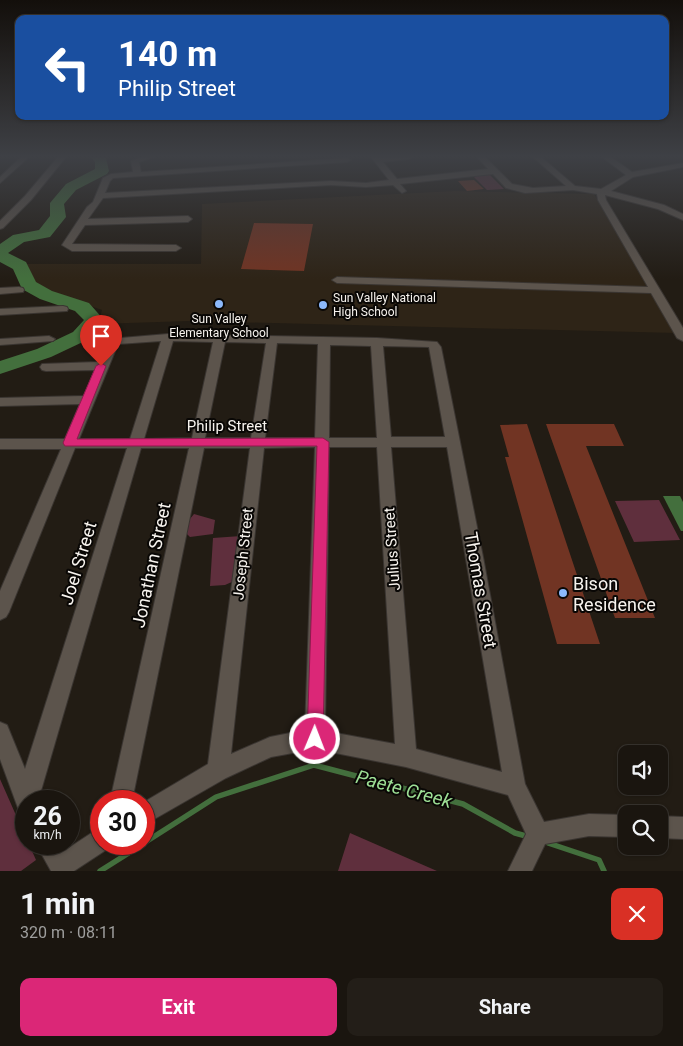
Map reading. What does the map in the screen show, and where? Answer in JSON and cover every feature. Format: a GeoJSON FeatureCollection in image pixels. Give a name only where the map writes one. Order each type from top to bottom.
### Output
{"type":"FeatureCollection","features":[{"type":"Feature","properties":{"kind":"street"},"geometry":{"type":"LineString","coordinates":[[0,226],[28,198]]}},
{"type":"Feature","properties":{"kind":"street"},"geometry":{"type":"LineString","coordinates":[[99,198],[67,245],[72,248],[176,248]]}},
{"type":"Feature","properties":{"kind":"street"},"geometry":{"type":"LineString","coordinates":[[602,198],[683,338]]}},
{"type":"Feature","properties":{"kind":"street"},"geometry":{"type":"LineString","coordinates":[[629,198],[683,217]]}},
{"type":"Feature","properties":{"kind":"street"},"geometry":{"type":"LineString","coordinates":[[81,222],[188,219]]}},
{"type":"Feature","properties":{"kind":"street"},"geometry":{"type":"LineString","coordinates":[[337,280],[655,290]]}},
{"type":"Feature","properties":{"kind":"street"},"geometry":{"type":"LineString","coordinates":[[0,291],[19,290]]}},
{"type":"Feature","properties":{"kind":"street"},"geometry":{"type":"LineString","coordinates":[[0,312],[63,309]]}},
{"type":"Feature","properties":{"kind":"street"},"geometry":{"type":"LineString","coordinates":[[0,612],[113,341],[168,337],[376,341]]}},
{"type":"Feature","properties":{"kind":"street","name":"Joel Street"},"geometry":{"type":"LineString","coordinates":[[30,790],[168,337]]}},
{"type":"Feature","properties":{"kind":"street","name":"Jonathan Street"},"geometry":{"type":"LineString","coordinates":[[123,790],[220,338]]}},
{"type":"Feature","properties":{"kind":"street"},"geometry":{"type":"LineString","coordinates":[[0,342],[49,339]]}},
{"type":"Feature","properties":{"kind":"street","name":"Joseph Street"},"geometry":{"type":"LineString","coordinates":[[218,770],[256,442],[272,339]]}},
{"type":"Feature","properties":{"kind":"street"},"geometry":{"type":"LineString","coordinates":[[315,739],[324,340]]}},
{"type":"Feature","properties":{"kind":"street","name":"Thomas Street"},"geometry":{"type":"LineString","coordinates":[[376,341],[433,344],[435,347],[454,442],[515,786],[538,834]]}},
{"type":"Feature","properties":{"kind":"street","name":"Julius Street"},"geometry":{"type":"LineString","coordinates":[[376,341],[406,757]]}},
{"type":"Feature","properties":{"kind":"street"},"geometry":{"type":"LineString","coordinates":[[46,368],[101,366]]}},
{"type":"Feature","properties":{"kind":"street"},"geometry":{"type":"LineString","coordinates":[[0,402],[87,400]]}},
{"type":"Feature","properties":{"kind":"street","name":"Philip Street"},"geometry":{"type":"LineString","coordinates":[[1,447],[69,443],[454,442]]}},
{"type":"Feature","properties":{"kind":"street"},"geometry":{"type":"LineString","coordinates":[[0,732],[23,790]]}},
{"type":"Feature","properties":{"kind":"street"},"geometry":{"type":"LineString","coordinates":[[155,807],[218,770],[270,747],[315,739],[406,757],[515,786]]}},
{"type":"Feature","properties":{"kind":"street"},"geometry":{"type":"LineString","coordinates":[[520,871],[538,834],[589,825],[618,826]]}},
{"type":"Feature","properties":{"kind":"street"},"geometry":{"type":"LineString","coordinates":[[668,827],[683,828]]}},
{"type":"Feature","properties":{"kind":"street"},"geometry":{"type":"LineString","coordinates":[[53,855],[59,863],[72,860],[79,855]]}},
{"type":"Feature","properties":{"kind":"shaded area"},"geometry":{"type":"Polygon","coordinates":[[[326,198],[596,198],[677,333],[189,321],[98,324],[102,310],[32,285],[23,264],[201,264],[202,204],[326,198]]]}},
{"type":"Feature","properties":{"kind":"shaded area"},"geometry":{"type":"Polygon","coordinates":[[[663,496],[680,496],[683,502],[683,531],[681,531],[663,496]]]}},
{"type":"Feature","properties":{"kind":"shaded area"},"geometry":{"type":"Polygon","coordinates":[[[659,500],[680,540],[634,542],[615,501],[659,500]]]}},
{"type":"Feature","properties":{"kind":"shaded area"},"geometry":{"type":"Polygon","coordinates":[[[194,514],[215,520],[213,534],[190,537],[185,532],[189,520],[194,514]]]}},
{"type":"Feature","properties":{"kind":"shaded area"},"geometry":{"type":"Polygon","coordinates":[[[241,536],[234,581],[225,585],[210,586],[213,538],[241,536]]]}},
{"type":"Feature","properties":{"kind":"shaded area"},"geometry":{"type":"Polygon","coordinates":[[[0,779],[15,813],[15,855],[34,855],[36,860],[21,871],[0,871],[0,779]]]}},
{"type":"Feature","properties":{"kind":"shaded area"},"geometry":{"type":"Polygon","coordinates":[[[350,833],[437,871],[338,871],[350,833]]]}},
{"type":"Feature","properties":{"kind":"building"},"geometry":{"type":"Polygon","coordinates":[[[254,223],[313,224],[304,271],[241,269],[254,223]]]}},
{"type":"Feature","properties":{"kind":"building"},"geometry":{"type":"Polygon","coordinates":[[[527,424],[600,644],[557,644],[505,457],[509,457],[500,425],[527,424]]]}},
{"type":"Feature","properties":{"kind":"building"},"geometry":{"type":"Polygon","coordinates":[[[546,424],[614,424],[624,446],[586,446],[655,618],[615,618],[546,424]]]}},
{"type":"Feature","properties":{"kind":"waterway","name":"Paete Creek"},"geometry":{"type":"LineString","coordinates":[[0,251],[19,238],[44,234],[58,217],[57,203],[62,198]]}},
{"type":"Feature","properties":{"kind":"waterway","name":"Paete Creek"},"geometry":{"type":"LineString","coordinates":[[0,255],[20,266],[28,285],[46,295],[82,307],[94,320],[80,336],[44,353],[0,368]]}},
{"type":"Feature","properties":{"kind":"waterway","name":"Paete Creek"},"geometry":{"type":"LineString","coordinates":[[155,836],[216,797],[314,765],[463,804],[515,833],[526,836]]}},
{"type":"Feature","properties":{"kind":"waterway","name":"Paete Creek"},"geometry":{"type":"LineString","coordinates":[[548,843],[599,860],[604,871]]}},
{"type":"Feature","properties":{"kind":"waterway","name":"Paete Creek"},"geometry":{"type":"LineString","coordinates":[[100,871],[125,855]]}},
{"type":"Feature","properties":{"kind":"place","name":"Sun Valley Elementary School"},"geometry":{"type":"Point","coordinates":[219,304]}},
{"type":"Feature","properties":{"kind":"place","name":"Sun Valley National High School"},"geometry":{"type":"Point","coordinates":[323,305]}},
{"type":"Feature","properties":{"kind":"place","name":"Bison Residence"},"geometry":{"type":"Point","coordinates":[563,593]}},
{"type":"Feature","properties":{"kind":"route"},"geometry":{"type":"LineString","coordinates":[[101,366],[69,443],[323,442],[315,739]]}}]}
